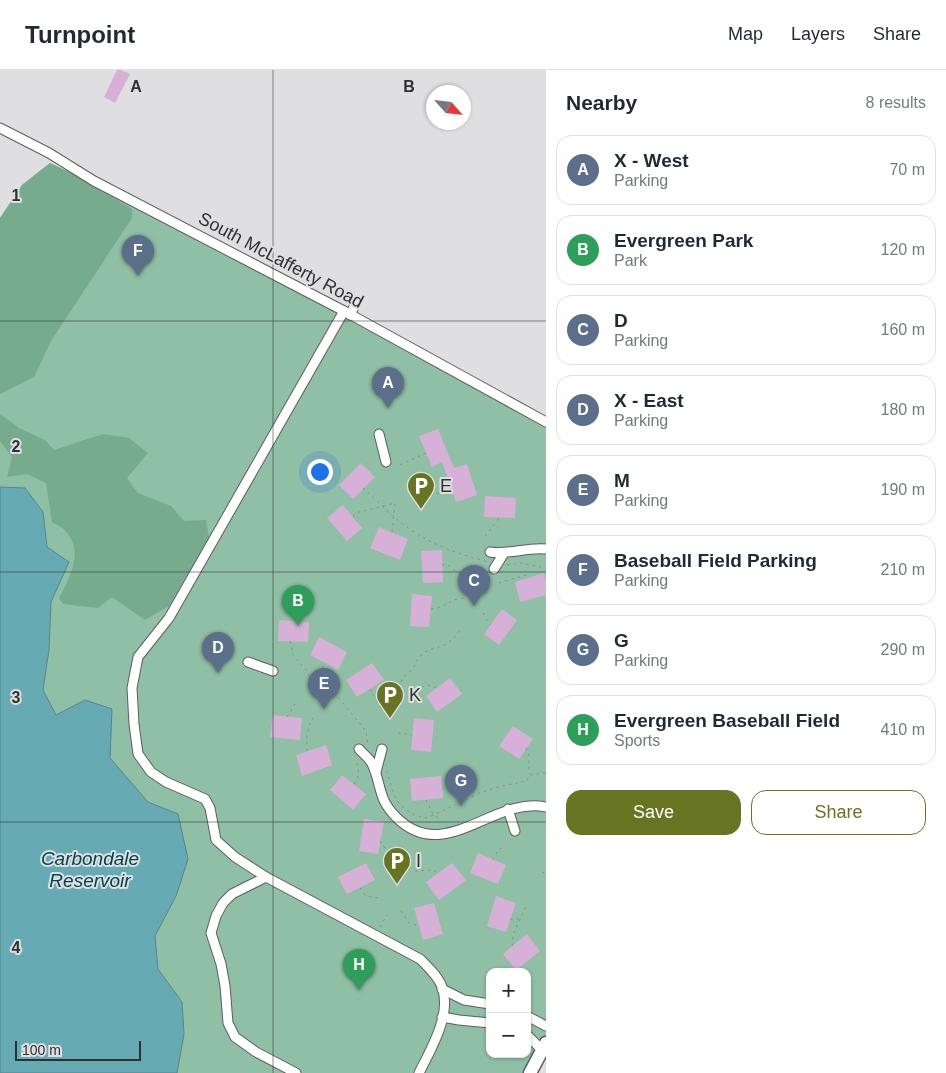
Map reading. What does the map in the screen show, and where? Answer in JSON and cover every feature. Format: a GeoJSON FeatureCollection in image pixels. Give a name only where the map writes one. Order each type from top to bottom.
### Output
{"type":"FeatureCollection","features":[{"type":"Feature","properties":{"kind":"street","name":"South McLafferty Road"},"geometry":{"type":"LineString","coordinates":[[0,128],[49,153],[94,181],[347,313],[546,422]]}},
{"type":"Feature","properties":{"kind":"street"},"geometry":{"type":"LineString","coordinates":[[357,301],[347,313],[169,618],[138,657],[132,688],[134,724],[138,754],[151,772],[166,782],[205,799],[210,808],[216,840],[235,857],[266,877],[420,959],[434,974],[442,989],[444,1004],[440,1032],[420,1073]]}},
{"type":"Feature","properties":{"kind":"street"},"geometry":{"type":"LineString","coordinates":[[379,434],[386,462]]}},
{"type":"Feature","properties":{"kind":"street"},"geometry":{"type":"LineString","coordinates":[[490,552],[504,553],[536,548],[546,549]]}},
{"type":"Feature","properties":{"kind":"street"},"geometry":{"type":"LineString","coordinates":[[496,566],[504,553]]}},
{"type":"Feature","properties":{"kind":"street"},"geometry":{"type":"LineString","coordinates":[[248,662],[273,671]]}},
{"type":"Feature","properties":{"kind":"street"},"geometry":{"type":"LineString","coordinates":[[375,774],[382,749]]}},
{"type":"Feature","properties":{"kind":"street"},"geometry":{"type":"LineString","coordinates":[[356,751],[372,763],[381,798],[390,810],[405,824],[425,832],[443,835],[508,809],[525,805],[546,806]]}},
{"type":"Feature","properties":{"kind":"street"},"geometry":{"type":"LineString","coordinates":[[508,809],[515,831]]}},
{"type":"Feature","properties":{"kind":"street"},"geometry":{"type":"LineString","coordinates":[[266,877],[232,894],[223,903],[216,916],[211,933],[222,964],[228,1023],[234,1037],[256,1052],[296,1073]]}},
{"type":"Feature","properties":{"kind":"street"},"geometry":{"type":"LineString","coordinates":[[442,989],[464,1000],[486,1003]]}},
{"type":"Feature","properties":{"kind":"street"},"geometry":{"type":"LineString","coordinates":[[442,1016],[486,1023]]}},
{"type":"Feature","properties":{"kind":"street"},"geometry":{"type":"LineString","coordinates":[[531,1018],[546,1026]]}},
{"type":"Feature","properties":{"kind":"street"},"geometry":{"type":"LineString","coordinates":[[530,1073],[544,1046],[531,1038]]}},
{"type":"Feature","properties":{"kind":"path"},"geometry":{"type":"LineString","coordinates":[[400,465],[426,453]]}},
{"type":"Feature","properties":{"kind":"path"},"geometry":{"type":"LineString","coordinates":[[363,488],[407,527],[432,542],[457,553],[496,566],[521,563],[546,568]]}},
{"type":"Feature","properties":{"kind":"path"},"geometry":{"type":"LineString","coordinates":[[424,498],[451,489]]}},
{"type":"Feature","properties":{"kind":"path"},"geometry":{"type":"LineString","coordinates":[[353,517],[359,512],[395,503],[392,532]]}},
{"type":"Feature","properties":{"kind":"path"},"geometry":{"type":"LineString","coordinates":[[485,536],[499,518]]}},
{"type":"Feature","properties":{"kind":"path"},"geometry":{"type":"LineString","coordinates":[[442,565],[446,564],[473,583]]}},
{"type":"Feature","properties":{"kind":"path"},"geometry":{"type":"LineString","coordinates":[[499,583],[526,575],[526,578]]}},
{"type":"Feature","properties":{"kind":"path"},"geometry":{"type":"LineString","coordinates":[[431,609],[441,608],[453,599],[465,598]]}},
{"type":"Feature","properties":{"kind":"path"},"geometry":{"type":"LineString","coordinates":[[483,613],[490,625]]}},
{"type":"Feature","properties":{"kind":"path"},"geometry":{"type":"LineString","coordinates":[[401,682],[403,677],[414,667],[419,656],[454,640],[459,631]]}},
{"type":"Feature","properties":{"kind":"path"},"geometry":{"type":"LineString","coordinates":[[290,641],[293,654],[309,676],[319,681],[337,696],[366,731],[368,746]]}},
{"type":"Feature","properties":{"kind":"path"},"geometry":{"type":"LineString","coordinates":[[319,681],[324,663]]}},
{"type":"Feature","properties":{"kind":"path"},"geometry":{"type":"LineString","coordinates":[[410,693],[427,685],[437,688]]}},
{"type":"Feature","properties":{"kind":"path"},"geometry":{"type":"LineString","coordinates":[[370,689],[381,708]]}},
{"type":"Feature","properties":{"kind":"path"},"geometry":{"type":"LineString","coordinates":[[287,716],[297,701]]}},
{"type":"Feature","properties":{"kind":"path"},"geometry":{"type":"LineString","coordinates":[[307,751],[306,737],[309,724],[315,715]]}},
{"type":"Feature","properties":{"kind":"path"},"geometry":{"type":"LineString","coordinates":[[398,733],[412,735]]}},
{"type":"Feature","properties":{"kind":"path"},"geometry":{"type":"LineString","coordinates":[[378,762],[384,767],[389,776],[394,796],[404,808],[418,818],[428,818],[482,792],[527,781],[529,775],[529,756],[526,748]]}},
{"type":"Feature","properties":{"kind":"path"},"geometry":{"type":"LineString","coordinates":[[354,784],[358,780],[359,772],[356,751]]}},
{"type":"Feature","properties":{"kind":"path"},"geometry":{"type":"LineString","coordinates":[[529,775],[546,774]]}},
{"type":"Feature","properties":{"kind":"path"},"geometry":{"type":"LineString","coordinates":[[426,800],[434,816],[442,819]]}},
{"type":"Feature","properties":{"kind":"path"},"geometry":{"type":"LineString","coordinates":[[380,841],[387,851],[388,860],[391,862]]}},
{"type":"Feature","properties":{"kind":"path"},"geometry":{"type":"LineString","coordinates":[[493,860],[498,850],[506,846]]}},
{"type":"Feature","properties":{"kind":"path"},"geometry":{"type":"LineString","coordinates":[[415,871],[434,870],[437,874]]}},
{"type":"Feature","properties":{"kind":"path"},"geometry":{"type":"LineString","coordinates":[[542,873],[546,872]]}},
{"type":"Feature","properties":{"kind":"path"},"geometry":{"type":"LineString","coordinates":[[360,888],[366,896],[379,898]]}},
{"type":"Feature","properties":{"kind":"path"},"geometry":{"type":"LineString","coordinates":[[512,946],[513,935],[527,904]]}},
{"type":"Feature","properties":{"kind":"path"},"geometry":{"type":"LineString","coordinates":[[400,911],[409,923],[419,926]]}},
{"type":"Feature","properties":{"kind":"path"},"geometry":{"type":"LineString","coordinates":[[376,935],[387,915]]}},
{"type":"Feature","properties":{"kind":"path"},"geometry":{"type":"LineString","coordinates":[[510,919],[520,919]]}},
{"type":"Feature","properties":{"kind":"green space"},"geometry":{"type":"Polygon","coordinates":[[[50,163],[132,201],[546,422],[546,1041],[529,1073],[177,1073],[184,1034],[182,1002],[158,969],[155,936],[176,896],[178,814],[148,802],[110,758],[85,700],[56,715],[43,690],[49,650],[51,602],[69,562],[47,547],[43,512],[25,488],[0,487],[0,218],[22,185],[50,163]]]}},
{"type":"Feature","properties":{"kind":"green space"},"geometry":{"type":"Polygon","coordinates":[[[50,163],[77,176],[132,209],[132,218],[51,341],[34,377],[0,394],[0,218],[22,185],[50,163]]]}},
{"type":"Feature","properties":{"kind":"green space"},"geometry":{"type":"Polygon","coordinates":[[[0,414],[19,428],[45,440],[54,450],[103,434],[129,438],[148,453],[127,478],[138,493],[171,506],[184,521],[206,520],[209,537],[169,606],[145,620],[112,597],[98,608],[63,604],[59,598],[73,566],[74,550],[72,542],[65,530],[52,522],[46,483],[27,474],[7,477],[12,457],[0,441],[0,414]]]}},
{"type":"Feature","properties":{"kind":"water","name":"Carbondale Reservoir"},"geometry":{"type":"Polygon","coordinates":[[[0,487],[25,488],[43,512],[47,547],[69,562],[51,602],[49,650],[43,690],[56,715],[85,700],[112,709],[110,758],[148,802],[178,814],[188,859],[176,896],[155,936],[158,969],[182,1002],[184,1034],[177,1073],[0,1073],[0,487]]]}},
{"type":"Feature","properties":{"kind":"building"},"geometry":{"type":"Polygon","coordinates":[[[117,70],[130,74],[115,103],[104,97],[117,70]]]}},
{"type":"Feature","properties":{"kind":"building"},"geometry":{"type":"Polygon","coordinates":[[[438,429],[454,468],[467,464],[477,495],[456,502],[442,462],[432,467],[419,436],[438,429]]]}},
{"type":"Feature","properties":{"kind":"building"},"geometry":{"type":"Polygon","coordinates":[[[361,463],[375,477],[353,499],[339,485],[361,463]]]}},
{"type":"Feature","properties":{"kind":"building"},"geometry":{"type":"Polygon","coordinates":[[[485,496],[516,498],[515,518],[484,517],[485,496]]]}},
{"type":"Feature","properties":{"kind":"building"},"geometry":{"type":"Polygon","coordinates":[[[343,505],[362,528],[347,541],[327,518],[343,505]]]}},
{"type":"Feature","properties":{"kind":"building"},"geometry":{"type":"Polygon","coordinates":[[[379,527],[408,539],[400,560],[370,548],[379,527]]]}},
{"type":"Feature","properties":{"kind":"building"},"geometry":{"type":"Polygon","coordinates":[[[442,550],[443,582],[423,583],[421,551],[442,550]]]}},
{"type":"Feature","properties":{"kind":"building"},"geometry":{"type":"Polygon","coordinates":[[[544,573],[546,595],[520,602],[515,582],[544,573]]]}},
{"type":"Feature","properties":{"kind":"building"},"geometry":{"type":"Polygon","coordinates":[[[412,594],[432,596],[429,627],[410,626],[412,594]]]}},
{"type":"Feature","properties":{"kind":"building"},"geometry":{"type":"Polygon","coordinates":[[[502,609],[517,620],[499,645],[484,634],[502,609]]]}},
{"type":"Feature","properties":{"kind":"building"},"geometry":{"type":"Polygon","coordinates":[[[279,620],[309,622],[308,642],[278,641],[279,620]]]}},
{"type":"Feature","properties":{"kind":"building"},"geometry":{"type":"Polygon","coordinates":[[[319,637],[347,652],[338,670],[310,655],[319,637]]]}},
{"type":"Feature","properties":{"kind":"building"},"geometry":{"type":"Polygon","coordinates":[[[372,663],[384,680],[357,697],[346,680],[372,663]]]}},
{"type":"Feature","properties":{"kind":"building"},"geometry":{"type":"Polygon","coordinates":[[[450,678],[462,694],[437,712],[426,696],[450,678]]]}},
{"type":"Feature","properties":{"kind":"building"},"geometry":{"type":"Polygon","coordinates":[[[273,715],[302,718],[300,740],[270,737],[273,715]]]}},
{"type":"Feature","properties":{"kind":"building"},"geometry":{"type":"Polygon","coordinates":[[[414,718],[434,720],[431,752],[411,750],[414,718]]]}},
{"type":"Feature","properties":{"kind":"building"},"geometry":{"type":"Polygon","coordinates":[[[513,726],[533,739],[519,759],[499,746],[513,726]]]}},
{"type":"Feature","properties":{"kind":"building"},"geometry":{"type":"Polygon","coordinates":[[[326,745],[332,765],[302,776],[296,755],[326,745]]]}},
{"type":"Feature","properties":{"kind":"building"},"geometry":{"type":"Polygon","coordinates":[[[342,775],[366,794],[353,810],[330,790],[342,775]]]}},
{"type":"Feature","properties":{"kind":"building"},"geometry":{"type":"Polygon","coordinates":[[[441,776],[443,798],[412,801],[410,779],[441,776]]]}},
{"type":"Feature","properties":{"kind":"building"},"geometry":{"type":"Polygon","coordinates":[[[364,819],[384,822],[378,854],[359,851],[364,819]]]}},
{"type":"Feature","properties":{"kind":"building"},"geometry":{"type":"Polygon","coordinates":[[[478,853],[506,865],[498,884],[470,873],[478,853]]]}},
{"type":"Feature","properties":{"kind":"building"},"geometry":{"type":"Polygon","coordinates":[[[366,863],[375,880],[347,894],[338,877],[366,863]]]}},
{"type":"Feature","properties":{"kind":"building"},"geometry":{"type":"Polygon","coordinates":[[[452,863],[466,880],[439,900],[426,882],[452,863]]]}},
{"type":"Feature","properties":{"kind":"building"},"geometry":{"type":"Polygon","coordinates":[[[496,896],[516,903],[506,932],[487,926],[496,896]]]}},
{"type":"Feature","properties":{"kind":"building"},"geometry":{"type":"Polygon","coordinates":[[[434,903],[443,934],[423,940],[414,908],[434,903]]]}},
{"type":"Feature","properties":{"kind":"building"},"geometry":{"type":"Polygon","coordinates":[[[527,934],[540,951],[519,968],[514,968],[503,954],[527,934]]]}},
{"type":"Feature","properties":{"kind":"place","name":"Baseball Field Parking"},"geometry":{"type":"Point","coordinates":[138,276]}},
{"type":"Feature","properties":{"kind":"place","name":"X - West"},"geometry":{"type":"Point","coordinates":[388,408]}},
{"type":"Feature","properties":{"kind":"place","name":"E"},"geometry":{"type":"Point","coordinates":[421,510]}},
{"type":"Feature","properties":{"kind":"place","name":"D"},"geometry":{"type":"Point","coordinates":[474,606]}},
{"type":"Feature","properties":{"kind":"place","name":"Evergreen Park"},"geometry":{"type":"Point","coordinates":[298,626]}},
{"type":"Feature","properties":{"kind":"place","name":"X - East"},"geometry":{"type":"Point","coordinates":[218,673]}},
{"type":"Feature","properties":{"kind":"place","name":"M"},"geometry":{"type":"Point","coordinates":[324,709]}},
{"type":"Feature","properties":{"kind":"place","name":"K"},"geometry":{"type":"Point","coordinates":[390,719]}},
{"type":"Feature","properties":{"kind":"place","name":"G"},"geometry":{"type":"Point","coordinates":[461,806]}},
{"type":"Feature","properties":{"kind":"place","name":"I"},"geometry":{"type":"Point","coordinates":[397,885]}},
{"type":"Feature","properties":{"kind":"place","name":"Evergreen Baseball Field"},"geometry":{"type":"Point","coordinates":[359,990]}}]}
